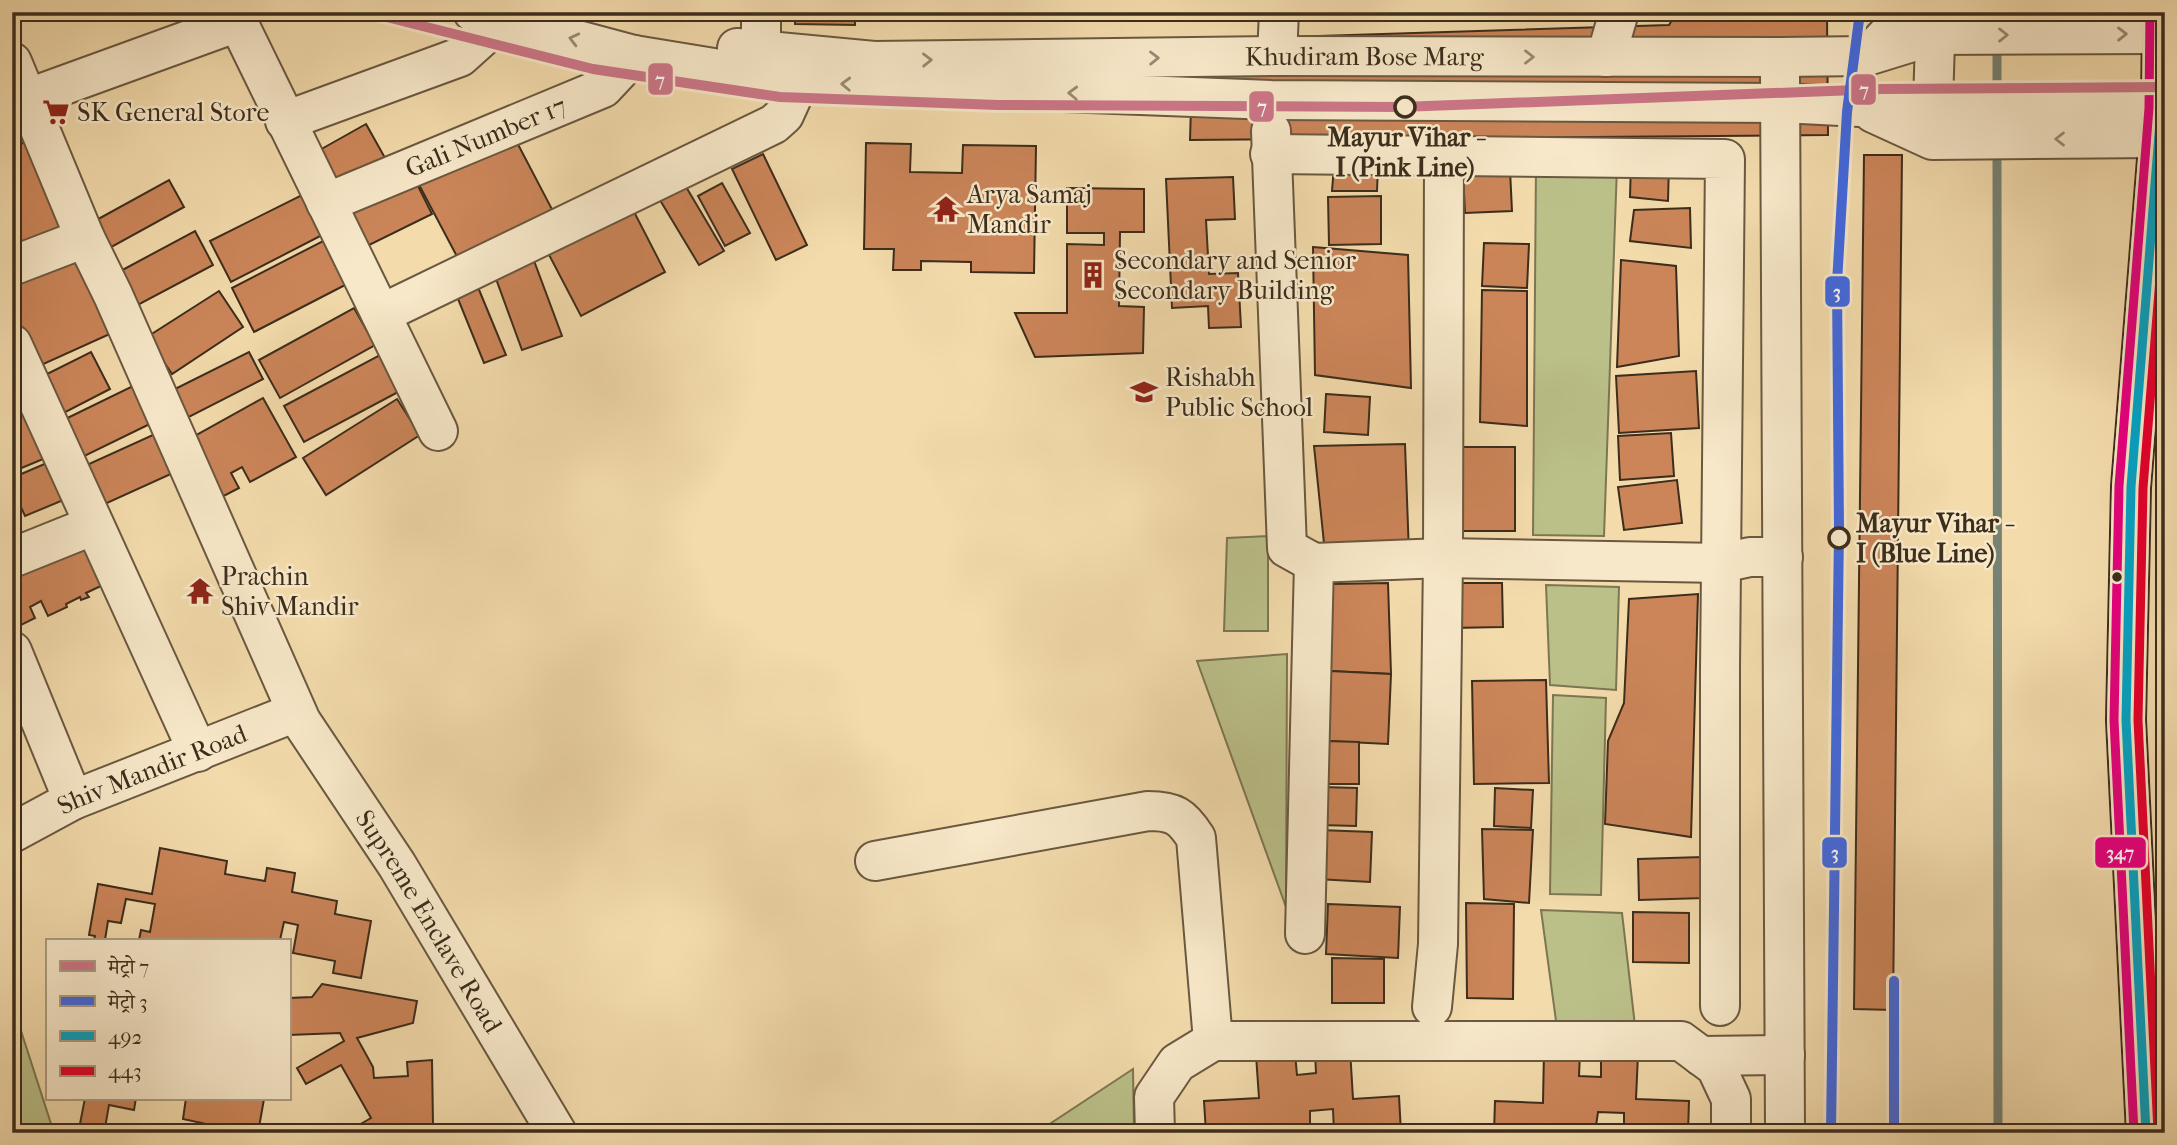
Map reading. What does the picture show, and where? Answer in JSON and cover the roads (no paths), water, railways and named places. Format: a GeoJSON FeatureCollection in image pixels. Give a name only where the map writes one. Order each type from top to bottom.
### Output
{"type":"FeatureCollection","features":[{"type":"Feature","properties":{"kind":"highway"},"geometry":{"type":"LineString","coordinates":[[2146,1133],[2126,720],[2131,487],[2153,365],[2153,124],[2163,26]]}},
{"type":"Feature","properties":{"kind":"street","name":"Khudiram Bose Marg"},"geometry":{"type":"LineString","coordinates":[[569,12],[715,47],[1271,100],[1782,103],[1860,107],[1932,124],[2084,109],[2153,124]]}},
{"type":"Feature","properties":{"kind":"street"},"geometry":{"type":"LineString","coordinates":[[1278,56],[1279,12]]}},
{"type":"Feature","properties":{"kind":"street"},"geometry":{"type":"LineString","coordinates":[[1606,57],[1619,12]]}},
{"type":"Feature","properties":{"kind":"street","name":"Khudiram Bose Marg"},"geometry":{"type":"LineString","coordinates":[[487,16],[634,55],[799,82],[989,74],[1278,56],[1867,56],[1927,20],[2081,35],[2163,26]]}},
{"type":"Feature","properties":{"kind":"street"},"geometry":{"type":"LineString","coordinates":[[285,121],[460,57],[487,16]]}},
{"type":"Feature","properties":{"kind":"street"},"geometry":{"type":"LineString","coordinates":[[20,102],[236,17],[438,431]]}},
{"type":"Feature","properties":{"kind":"street"},"geometry":{"type":"LineString","coordinates":[[1927,20],[1932,124],[2153,124]]}},
{"type":"Feature","properties":{"kind":"street","name":"Gali Number 17"},"geometry":{"type":"LineString","coordinates":[[326,203],[603,88],[634,55]]}},
{"type":"Feature","properties":{"kind":"street"},"geometry":{"type":"LineString","coordinates":[[1780,57],[1785,1133]]}},
{"type":"Feature","properties":{"kind":"street","name":"Supreme Enclave Road"},"geometry":{"type":"LineString","coordinates":[[12,62],[20,102],[124,319],[296,712],[397,864],[557,1133]]}},
{"type":"Feature","properties":{"kind":"street"},"geometry":{"type":"LineString","coordinates":[[381,314],[774,124],[784,115],[799,82]]}},
{"type":"Feature","properties":{"kind":"street"},"geometry":{"type":"LineString","coordinates":[[1271,100],[1270,154],[1287,548],[1314,563],[1443,558],[1722,563],[1750,557],[1783,557]]}},
{"type":"Feature","properties":{"kind":"street"},"geometry":{"type":"LineString","coordinates":[[1270,154],[1725,159],[1720,1006]]}},
{"type":"Feature","properties":{"kind":"street"},"geometry":{"type":"LineString","coordinates":[[1432,1007],[1438,944],[1444,155]]}},
{"type":"Feature","properties":{"kind":"street"},"geometry":{"type":"LineString","coordinates":[[12,266],[85,238]]}},
{"type":"Feature","properties":{"kind":"street"},"geometry":{"type":"LineString","coordinates":[[12,344],[198,751]]}},
{"type":"Feature","properties":{"kind":"street"},"geometry":{"type":"LineString","coordinates":[[12,558],[94,525]]}},
{"type":"Feature","properties":{"kind":"street"},"geometry":{"type":"LineString","coordinates":[[1305,934],[1314,563]]}},
{"type":"Feature","properties":{"kind":"street"},"geometry":{"type":"LineString","coordinates":[[12,651],[73,800]]}},
{"type":"Feature","properties":{"kind":"street","name":"Shiv Mandir Road"},"geometry":{"type":"LineString","coordinates":[[12,833],[73,800],[296,712]]}},
{"type":"Feature","properties":{"kind":"street"},"geometry":{"type":"LineString","coordinates":[[875,861],[1148,811],[1170,811],[1187,824],[1196,838],[1213,1041]]}},
{"type":"Feature","properties":{"kind":"street"},"geometry":{"type":"LineString","coordinates":[[1155,1133],[1154,1097],[1177,1063],[1213,1041],[1681,1041],[1716,1067],[1731,1099],[1731,1133]]}},
{"type":"Feature","properties":{"kind":"street"},"geometry":{"type":"LineString","coordinates":[[1702,1056],[1785,1055]]}},
{"type":"Feature","properties":{"kind":"waterway"},"geometry":{"type":"LineString","coordinates":[[1997,43],[1997,99]]}},
{"type":"Feature","properties":{"kind":"waterway"},"geometry":{"type":"LineString","coordinates":[[1997,148],[1998,1133]]}},
{"type":"Feature","properties":{"kind":"metro line","name":"7"},"geometry":{"type":"LineString","coordinates":[[367,12],[593,69],[780,97],[998,105],[1401,107],[1882,89],[2165,87]]}},
{"type":"Feature","properties":{"kind":"metro line","name":"3"},"geometry":{"type":"LineString","coordinates":[[1831,1133],[1839,530],[1837,283],[1847,112],[1860,12]]}},
{"type":"Feature","properties":{"kind":"metro line","name":"3"},"geometry":{"type":"LineString","coordinates":[[1894,981],[1894,1133]]}},
{"type":"Feature","properties":{"kind":"place","name":"Mayur Vihar - I (Pink Line)"},"geometry":{"type":"Point","coordinates":[1405,107]}},
{"type":"Feature","properties":{"kind":"place","name":"SK General Store"},"geometry":{"type":"Point","coordinates":[56,112]}},
{"type":"Feature","properties":{"kind":"place","name":"Arya Samaj Mandir"},"geometry":{"type":"Point","coordinates":[946,209]}},
{"type":"Feature","properties":{"kind":"place","name":"Secondary and Senior Secondary Building"},"geometry":{"type":"Point","coordinates":[1093,275]}},
{"type":"Feature","properties":{"kind":"place","name":"Rishabh Public School"},"geometry":{"type":"Point","coordinates":[1144,392]}},
{"type":"Feature","properties":{"kind":"place","name":"Mayur Vihar - I (Blue Line)"},"geometry":{"type":"Point","coordinates":[1839,538]}},
{"type":"Feature","properties":{"kind":"place","name":"Prachin Shiv Mandir"},"geometry":{"type":"Point","coordinates":[200,591]}}]}
